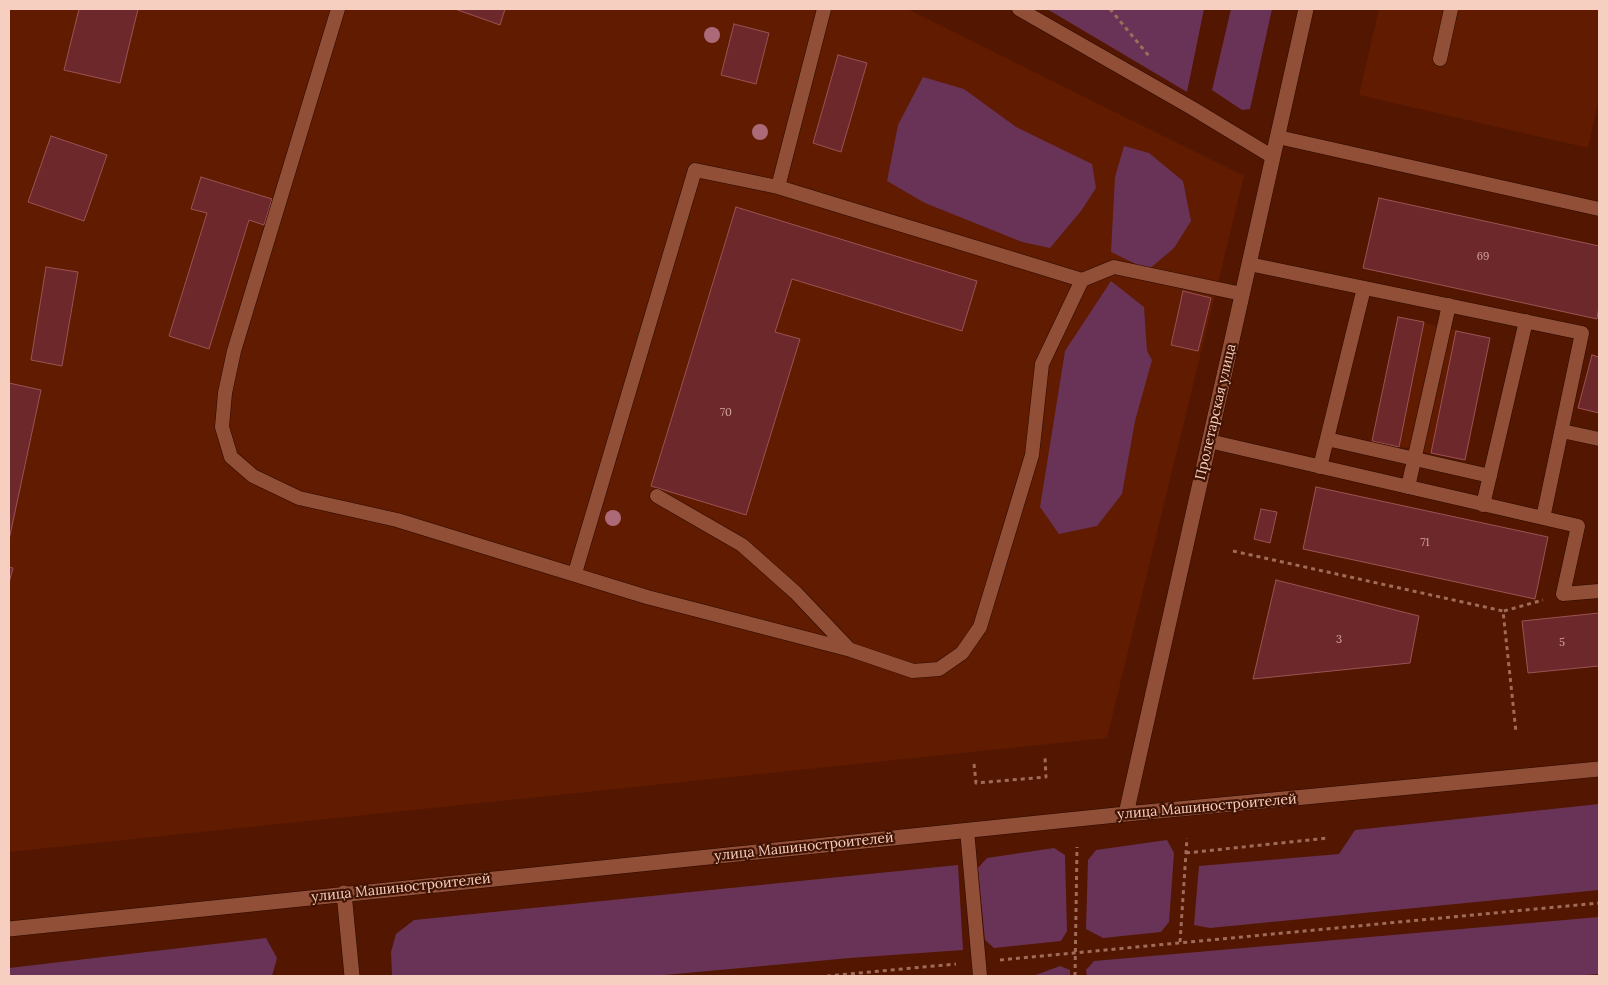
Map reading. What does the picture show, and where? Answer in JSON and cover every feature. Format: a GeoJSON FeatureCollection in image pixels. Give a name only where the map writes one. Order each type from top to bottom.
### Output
{"type":"FeatureCollection","features":[{"type":"Feature","properties":{"kind":"main road","name":"Пролетарская улица"},"geometry":{"type":"LineString","coordinates":[[1126,814],[1306,9]]}},
{"type":"Feature","properties":{"kind":"main road","name":"улица Машиностроителей"},"geometry":{"type":"LineString","coordinates":[[9,929],[344,893],[1126,814],[1599,769]]}},
{"type":"Feature","properties":{"kind":"main road"},"geometry":{"type":"LineString","coordinates":[[344,893],[352,976]]}},
{"type":"Feature","properties":{"kind":"lane"},"geometry":{"type":"LineString","coordinates":[[338,9],[234,351],[225,393],[222,426],[231,457],[252,476],[299,498],[397,520],[575,573],[648,597],[851,650],[913,672],[939,668],[962,653],[980,627],[1032,455],[1042,364],[1082,280]]}},
{"type":"Feature","properties":{"kind":"lane"},"geometry":{"type":"LineString","coordinates":[[778,187],[824,9]]}},
{"type":"Feature","properties":{"kind":"lane"},"geometry":{"type":"LineString","coordinates":[[1018,9],[1192,108],[1273,158]]}},
{"type":"Feature","properties":{"kind":"lane"},"geometry":{"type":"LineString","coordinates":[[1440,59],[1451,9]]}},
{"type":"Feature","properties":{"kind":"lane"},"geometry":{"type":"LineString","coordinates":[[1278,136],[1599,209]]}},
{"type":"Feature","properties":{"kind":"lane"},"geometry":{"type":"LineString","coordinates":[[575,573],[695,170],[778,187],[1082,280],[1114,267],[1242,294]]}},
{"type":"Feature","properties":{"kind":"lane"},"geometry":{"type":"LineString","coordinates":[[1249,264],[1582,333],[1543,518]]}},
{"type":"Feature","properties":{"kind":"lane"},"geometry":{"type":"LineString","coordinates":[[1320,467],[1364,288]]}},
{"type":"Feature","properties":{"kind":"lane"},"geometry":{"type":"LineString","coordinates":[[1408,487],[1449,305]]}},
{"type":"Feature","properties":{"kind":"lane"},"geometry":{"type":"LineString","coordinates":[[1483,504],[1526,321]]}},
{"type":"Feature","properties":{"kind":"lane"},"geometry":{"type":"LineString","coordinates":[[1562,430],[1599,439]]}},
{"type":"Feature","properties":{"kind":"lane"},"geometry":{"type":"LineString","coordinates":[[1327,439],[1490,476]]}},
{"type":"Feature","properties":{"kind":"lane"},"geometry":{"type":"LineString","coordinates":[[1209,442],[1578,526],[1563,594],[1599,591]]}},
{"type":"Feature","properties":{"kind":"lane"},"geometry":{"type":"LineString","coordinates":[[657,496],[742,545],[796,593],[851,650]]}},
{"type":"Feature","properties":{"kind":"lane"},"geometry":{"type":"LineString","coordinates":[[967,830],[980,969]]}},
{"type":"Feature","properties":{"kind":"path"},"geometry":{"type":"LineString","coordinates":[[1232,551],[1504,612],[1563,594]]}},
{"type":"Feature","properties":{"kind":"path"},"geometry":{"type":"LineString","coordinates":[[1504,612],[1516,732]]}},
{"type":"Feature","properties":{"kind":"path"},"geometry":{"type":"LineString","coordinates":[[974,764],[976,783],[1046,777],[1045,757]]}},
{"type":"Feature","properties":{"kind":"path"},"geometry":{"type":"LineString","coordinates":[[1180,942],[1187,838]]}},
{"type":"Feature","properties":{"kind":"path"},"geometry":{"type":"LineString","coordinates":[[1186,853],[1328,838]]}},
{"type":"Feature","properties":{"kind":"path"},"geometry":{"type":"LineString","coordinates":[[1075,976],[1077,847]]}},
{"type":"Feature","properties":{"kind":"path"},"geometry":{"type":"LineString","coordinates":[[828,976],[980,969],[1074,952],[1599,903]]}},
{"type":"Feature","properties":{"kind":"shaded area"},"geometry":{"type":"Polygon","coordinates":[[[9,9],[907,9],[1244,176],[1107,738],[9,852],[9,9]]]}},
{"type":"Feature","properties":{"kind":"shaded area"},"geometry":{"type":"Polygon","coordinates":[[[1047,9],[1204,9],[1187,92],[1047,9]]]}},
{"type":"Feature","properties":{"kind":"shaded area"},"geometry":{"type":"Polygon","coordinates":[[[1231,9],[1272,9],[1250,109],[1242,110],[1212,90],[1231,9]]]}},
{"type":"Feature","properties":{"kind":"shaded area"},"geometry":{"type":"Polygon","coordinates":[[[1379,9],[1599,9],[1599,98],[1588,148],[1359,95],[1379,9]]]}},
{"type":"Feature","properties":{"kind":"shaded area"},"geometry":{"type":"Polygon","coordinates":[[[923,77],[964,89],[1016,127],[1092,164],[1096,188],[1081,211],[1050,248],[1022,242],[925,203],[887,181],[898,125],[923,77]]]}},
{"type":"Feature","properties":{"kind":"shaded area"},"geometry":{"type":"Polygon","coordinates":[[[1124,146],[1149,153],[1183,181],[1191,221],[1174,248],[1148,270],[1111,252],[1115,177],[1124,146]]]}},
{"type":"Feature","properties":{"kind":"shaded area"},"geometry":{"type":"Polygon","coordinates":[[[1111,281],[1144,307],[1147,351],[1152,360],[1135,421],[1122,494],[1097,526],[1059,534],[1040,507],[1065,351],[1111,281]]]}},
{"type":"Feature","properties":{"kind":"shaded area"},"geometry":{"type":"Polygon","coordinates":[[[1398,317],[1490,338],[1465,460],[1372,441],[1398,317]]]}},
{"type":"Feature","properties":{"kind":"shaded area"},"geometry":{"type":"Polygon","coordinates":[[[1599,804],[1599,890],[1210,928],[1194,925],[1199,866],[1339,854],[1355,830],[1599,804]]]}},
{"type":"Feature","properties":{"kind":"shaded area"},"geometry":{"type":"Polygon","coordinates":[[[1167,840],[1174,853],[1169,922],[1161,932],[1103,938],[1086,929],[1088,860],[1096,850],[1167,840]]]}},
{"type":"Feature","properties":{"kind":"shaded area"},"geometry":{"type":"Polygon","coordinates":[[[1054,848],[1065,855],[1067,931],[1061,941],[994,948],[985,940],[978,868],[987,858],[1054,848]]]}},
{"type":"Feature","properties":{"kind":"shaded area"},"geometry":{"type":"Polygon","coordinates":[[[958,865],[963,950],[850,958],[654,976],[392,976],[391,952],[396,934],[414,920],[958,865]]]}},
{"type":"Feature","properties":{"kind":"shaded area"},"geometry":{"type":"Polygon","coordinates":[[[1599,917],[1599,974],[1574,976],[1087,976],[1086,970],[1094,961],[1599,917]]]}},
{"type":"Feature","properties":{"kind":"shaded area"},"geometry":{"type":"Polygon","coordinates":[[[266,938],[277,958],[272,976],[9,976],[9,968],[266,938]]]}},
{"type":"Feature","properties":{"kind":"shaded area"},"geometry":{"type":"Polygon","coordinates":[[[1060,966],[1070,970],[1070,976],[1033,976],[1060,966]]]}},
{"type":"Feature","properties":{"kind":"building"},"geometry":{"type":"Polygon","coordinates":[[[79,9],[138,9],[120,83],[64,70],[79,9]]]}},
{"type":"Feature","properties":{"kind":"building"},"geometry":{"type":"Polygon","coordinates":[[[455,9],[505,9],[500,25],[455,9]]]}},
{"type":"Feature","properties":{"kind":"building"},"geometry":{"type":"Polygon","coordinates":[[[734,24],[769,33],[756,84],[721,75],[734,24]]]}},
{"type":"Feature","properties":{"kind":"building"},"geometry":{"type":"Polygon","coordinates":[[[838,55],[867,63],[841,152],[813,143],[838,55]]]}},
{"type":"Feature","properties":{"kind":"building"},"geometry":{"type":"Polygon","coordinates":[[[51,136],[107,155],[84,221],[28,202],[51,136]]]}},
{"type":"Feature","properties":{"kind":"building"},"geometry":{"type":"Polygon","coordinates":[[[201,177],[272,199],[264,225],[249,220],[209,349],[169,336],[207,213],[191,209],[201,177]]]}},
{"type":"Feature","properties":{"kind":"building"},"geometry":{"type":"Polygon","coordinates":[[[1379,198],[1599,246],[1599,306],[1597,319],[1363,268],[1379,198]]]}},
{"type":"Feature","properties":{"kind":"building"},"geometry":{"type":"Polygon","coordinates":[[[736,207],[977,281],[962,331],[792,279],[775,332],[800,339],[746,515],[651,486],[736,207]]]}},
{"type":"Feature","properties":{"kind":"building"},"geometry":{"type":"Polygon","coordinates":[[[46,267],[78,272],[62,366],[31,360],[46,267]]]}},
{"type":"Feature","properties":{"kind":"building"},"geometry":{"type":"Polygon","coordinates":[[[1183,291],[1211,298],[1198,351],[1171,345],[1183,291]]]}},
{"type":"Feature","properties":{"kind":"building"},"geometry":{"type":"Polygon","coordinates":[[[1398,317],[1424,322],[1399,447],[1372,441],[1398,317]]]}},
{"type":"Feature","properties":{"kind":"building"},"geometry":{"type":"Polygon","coordinates":[[[1456,331],[1490,338],[1465,460],[1431,453],[1456,331]]]}},
{"type":"Feature","properties":{"kind":"building"},"geometry":{"type":"Polygon","coordinates":[[[1592,355],[1599,357],[1599,413],[1578,408],[1592,355]]]}},
{"type":"Feature","properties":{"kind":"building"},"geometry":{"type":"Polygon","coordinates":[[[9,383],[41,390],[9,540],[9,383]]]}},
{"type":"Feature","properties":{"kind":"building"},"geometry":{"type":"Polygon","coordinates":[[[1316,487],[1548,537],[1535,599],[1303,549],[1316,487]]]}},
{"type":"Feature","properties":{"kind":"building"},"geometry":{"type":"Polygon","coordinates":[[[1261,509],[1277,512],[1270,543],[1254,539],[1261,509]]]}},
{"type":"Feature","properties":{"kind":"building"},"geometry":{"type":"Polygon","coordinates":[[[9,567],[13,568],[9,583],[9,567]]]}},
{"type":"Feature","properties":{"kind":"building"},"geometry":{"type":"Polygon","coordinates":[[[1276,580],[1419,616],[1410,663],[1253,679],[1276,580]]]}},
{"type":"Feature","properties":{"kind":"building"},"geometry":{"type":"Polygon","coordinates":[[[1599,613],[1599,666],[1528,673],[1522,621],[1599,613]]]}}]}
